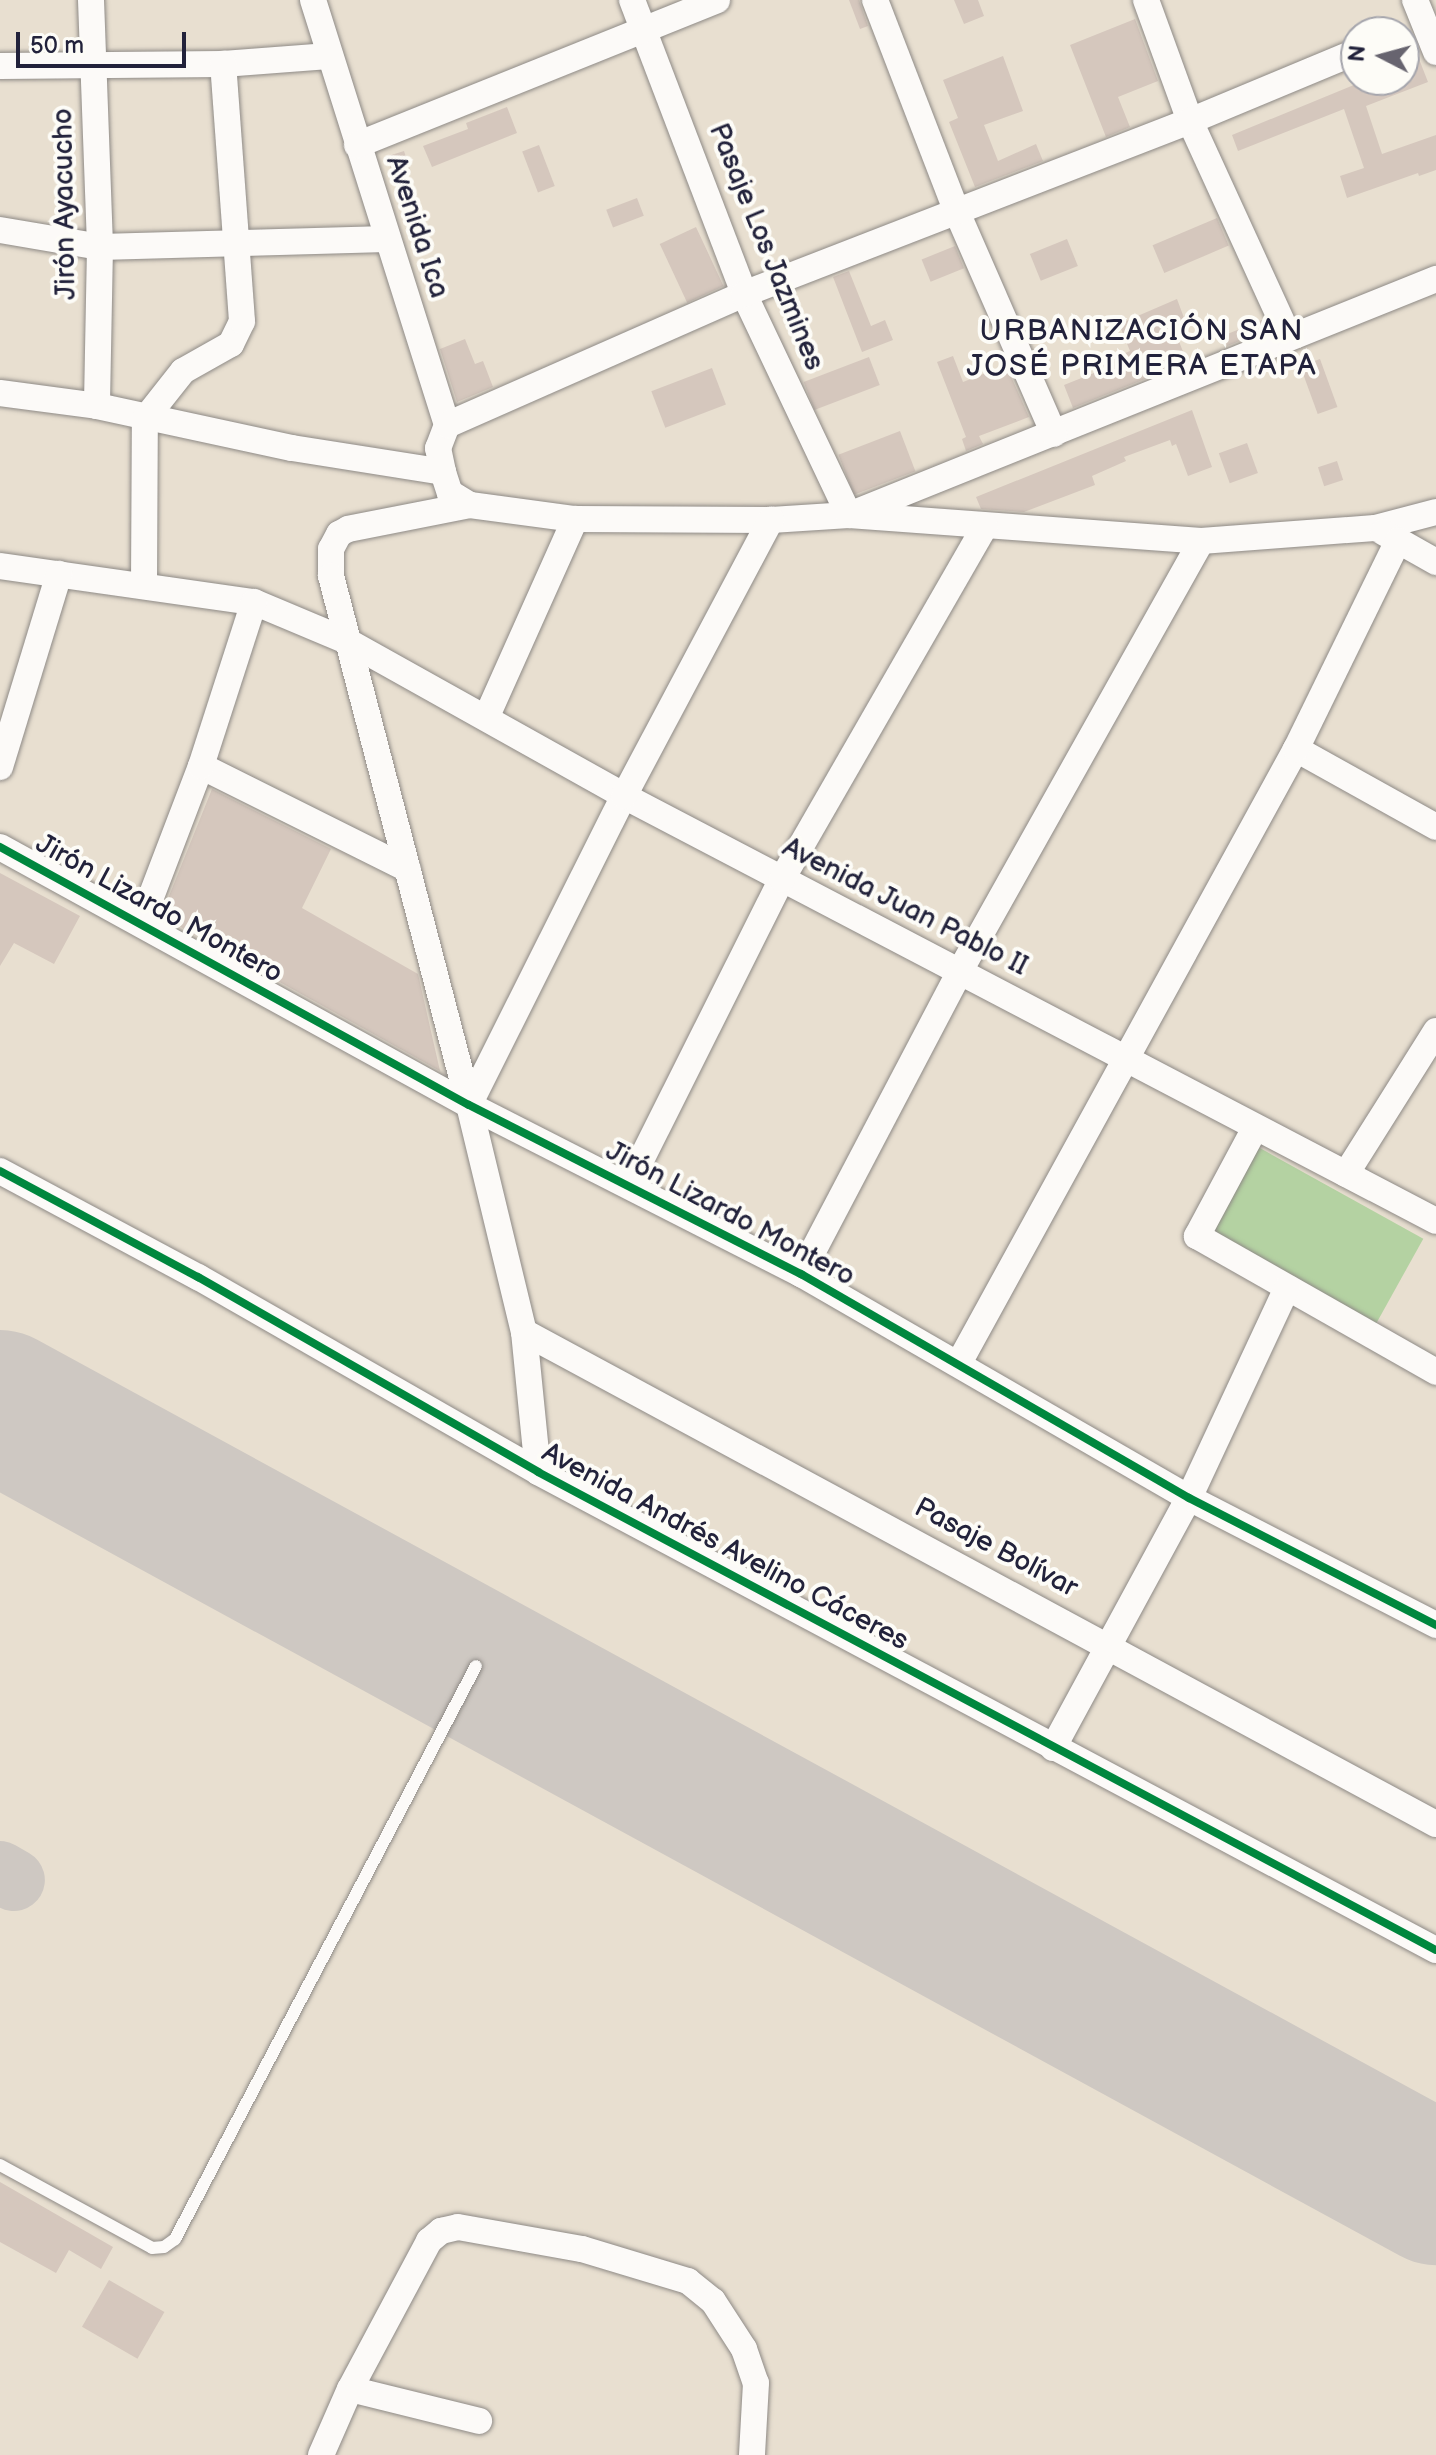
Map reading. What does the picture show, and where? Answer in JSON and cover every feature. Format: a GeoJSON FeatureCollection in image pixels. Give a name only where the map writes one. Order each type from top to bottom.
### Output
{"type":"FeatureCollection","features":[{"type":"Feature","properties":{"kind":"street","name":"Jirón Ayacucho"},"geometry":{"type":"LineString","coordinates":[[91,0],[100,247],[97,406]]}},
{"type":"Feature","properties":{"kind":"street","name":"Avenida Ica"},"geometry":{"type":"LineString","coordinates":[[313,0],[447,425],[438,448],[443,472]]}},
{"type":"Feature","properties":{"kind":"street","name":"Pasaje Los Jazmines"},"geometry":{"type":"LineString","coordinates":[[632,0],[744,294],[849,515]]}},
{"type":"Feature","properties":{"kind":"street"},"geometry":{"type":"LineString","coordinates":[[357,145],[717,0]]}},
{"type":"Feature","properties":{"kind":"street"},"geometry":{"type":"LineString","coordinates":[[875,0],[957,212],[1054,434]]}},
{"type":"Feature","properties":{"kind":"street"},"geometry":{"type":"LineString","coordinates":[[1146,0],[1190,121],[1289,337]]}},
{"type":"Feature","properties":{"kind":"street"},"geometry":{"type":"LineString","coordinates":[[1420,19],[1436,52]]}},
{"type":"Feature","properties":{"kind":"street"},"geometry":{"type":"LineString","coordinates":[[0,66],[94,68],[223,64],[329,56]]}},
{"type":"Feature","properties":{"kind":"street"},"geometry":{"type":"LineString","coordinates":[[447,425],[744,294],[1190,121],[1340,59]]}},
{"type":"Feature","properties":{"kind":"street"},"geometry":{"type":"LineString","coordinates":[[144,585],[145,419],[183,371],[231,344],[239,334],[242,321],[223,64]]}},
{"type":"Feature","properties":{"kind":"street"},"geometry":{"type":"LineString","coordinates":[[0,230],[100,247],[387,239]]}},
{"type":"Feature","properties":{"kind":"street"},"geometry":{"type":"LineString","coordinates":[[849,515],[1436,279]]}},
{"type":"Feature","properties":{"kind":"street"},"geometry":{"type":"LineString","coordinates":[[0,393],[97,406],[145,419],[292,448],[443,472],[450,493],[470,505]]}},
{"type":"Feature","properties":{"kind":"street"},"geometry":{"type":"LineString","coordinates":[[538,1472],[524,1332],[469,1105],[331,576],[331,549],[339,534],[373,523],[470,505],[575,519],[771,520],[849,515],[1201,541],[1387,534],[1436,512]]}},
{"type":"Feature","properties":{"kind":"street"},"geometry":{"type":"LineString","coordinates":[[487,716],[575,519]]}},
{"type":"Feature","properties":{"kind":"street"},"geometry":{"type":"LineString","coordinates":[[469,1105],[624,796],[771,520]]}},
{"type":"Feature","properties":{"kind":"street"},"geometry":{"type":"LineString","coordinates":[[629,1184],[782,879],[985,526]]}},
{"type":"Feature","properties":{"kind":"street"},"geometry":{"type":"LineString","coordinates":[[1387,534],[1436,562]]}},
{"type":"Feature","properties":{"kind":"street"},"geometry":{"type":"LineString","coordinates":[[959,1363],[1124,1057],[1296,749],[1387,534]]}},
{"type":"Feature","properties":{"kind":"street"},"geometry":{"type":"LineString","coordinates":[[801,1274],[960,971],[1201,541]]}},
{"type":"Feature","properties":{"kind":"street","name":"Avenida Juan Pablo II"},"geometry":{"type":"LineString","coordinates":[[0,566],[254,602],[349,642],[487,716],[624,796],[1436,1221]]}},
{"type":"Feature","properties":{"kind":"street"},"geometry":{"type":"LineString","coordinates":[[0,767],[59,574]]}},
{"type":"Feature","properties":{"kind":"street"},"geometry":{"type":"LineString","coordinates":[[141,923],[201,766],[254,602]]}},
{"type":"Feature","properties":{"kind":"street"},"geometry":{"type":"LineString","coordinates":[[1296,749],[1436,827]]}},
{"type":"Feature","properties":{"kind":"street"},"geometry":{"type":"LineString","coordinates":[[201,766],[408,869]]}},
{"type":"Feature","properties":{"kind":"street","name":"Jirón Lizardo Montero"},"geometry":{"type":"LineString","coordinates":[[0,847],[469,1105],[801,1274],[1189,1498],[1433,1615]]}},
{"type":"Feature","properties":{"kind":"street"},"geometry":{"type":"LineString","coordinates":[[1346,1174],[1436,1031]]}},
{"type":"Feature","properties":{"kind":"street"},"geometry":{"type":"LineString","coordinates":[[1255,1128],[1197,1236],[1436,1372]]}},
{"type":"Feature","properties":{"kind":"street","name":"Avenida Andrés Avelino Cáceres"},"geometry":{"type":"LineString","coordinates":[[0,1171],[198,1277],[538,1472],[1436,1950]]}},
{"type":"Feature","properties":{"kind":"street"},"geometry":{"type":"LineString","coordinates":[[1053,1748],[1189,1498],[1287,1288]]}},
{"type":"Feature","properties":{"kind":"street","name":"Pasaje Bolívar"},"geometry":{"type":"LineString","coordinates":[[524,1332],[1436,1824]]}},
{"type":"Feature","properties":{"kind":"street"},"geometry":{"type":"LineString","coordinates":[[321,2455],[350,2389],[429,2241],[441,2231],[458,2227],[582,2249],[688,2281],[713,2301],[744,2349],[756,2383],[752,2455]]}},
{"type":"Feature","properties":{"kind":"street"},"geometry":{"type":"LineString","coordinates":[[350,2389],[479,2421]]}},
{"type":"Feature","properties":{"kind":"lane"},"geometry":{"type":"LineString","coordinates":[[0,2165],[152,2248],[164,2247],[175,2239],[476,1666]]}},
{"type":"Feature","properties":{"kind":"green space"},"geometry":{"type":"Polygon","coordinates":[[[1258,1147],[1423,1239],[1375,1326],[1210,1234],[1258,1147]]]}},
{"type":"Feature","properties":{"kind":"building"},"geometry":{"type":"Polygon","coordinates":[[[849,0],[859,0],[868,26],[860,29],[849,0]]]}},
{"type":"Feature","properties":{"kind":"building"},"geometry":{"type":"Polygon","coordinates":[[[954,0],[978,0],[984,16],[964,24],[954,0]]]}},
{"type":"Feature","properties":{"kind":"building"},"geometry":{"type":"Polygon","coordinates":[[[1135,19],[1158,81],[1118,97],[1130,127],[1106,137],[1070,45],[1135,19]]]}},
{"type":"Feature","properties":{"kind":"building"},"geometry":{"type":"Polygon","coordinates":[[[1003,56],[1023,111],[984,125],[998,161],[1036,144],[1043,161],[975,187],[949,122],[958,118],[943,80],[1003,56]]]}},
{"type":"Feature","properties":{"kind":"building"},"geometry":{"type":"Polygon","coordinates":[[[1420,62],[1428,82],[1420,85],[1420,62]]]}},
{"type":"Feature","properties":{"kind":"building"},"geometry":{"type":"Polygon","coordinates":[[[1340,91],[1340,96],[1392,96],[1366,106],[1382,154],[1436,135],[1436,170],[1419,176],[1418,173],[1347,198],[1340,176],[1364,168],[1344,109],[1238,151],[1232,135],[1340,91]]]}},
{"type":"Feature","properties":{"kind":"building"},"geometry":{"type":"Polygon","coordinates":[[[507,107],[517,133],[432,167],[423,146],[468,129],[466,123],[507,107]]]}},
{"type":"Feature","properties":{"kind":"building"},"geometry":{"type":"Polygon","coordinates":[[[539,145],[555,186],[538,193],[522,151],[539,145]]]}},
{"type":"Feature","properties":{"kind":"building"},"geometry":{"type":"Polygon","coordinates":[[[404,151],[410,169],[393,175],[387,157],[404,151]]]}},
{"type":"Feature","properties":{"kind":"building"},"geometry":{"type":"Polygon","coordinates":[[[637,198],[644,216],[613,228],[606,210],[637,198]]]}},
{"type":"Feature","properties":{"kind":"building"},"geometry":{"type":"Polygon","coordinates":[[[1217,218],[1229,246],[1164,273],[1153,245],[1217,218]]]}},
{"type":"Feature","properties":{"kind":"building"},"geometry":{"type":"Polygon","coordinates":[[[696,227],[723,286],[687,303],[660,244],[696,227]]]}},
{"type":"Feature","properties":{"kind":"building"},"geometry":{"type":"Polygon","coordinates":[[[1067,239],[1078,266],[1041,281],[1030,254],[1067,239]]]}},
{"type":"Feature","properties":{"kind":"building"},"geometry":{"type":"Polygon","coordinates":[[[955,246],[964,268],[931,282],[922,259],[955,246]]]}},
{"type":"Feature","properties":{"kind":"building"},"geometry":{"type":"Polygon","coordinates":[[[849,271],[871,326],[885,320],[893,340],[862,352],[833,277],[849,271]]]}},
{"type":"Feature","properties":{"kind":"building"},"geometry":{"type":"Polygon","coordinates":[[[1177,299],[1187,326],[1175,331],[1187,362],[1073,408],[1064,385],[1114,365],[1112,359],[1130,351],[1119,324],[1177,299]]]}},
{"type":"Feature","properties":{"kind":"building"},"geometry":{"type":"Polygon","coordinates":[[[1262,320],[1266,330],[1227,346],[1223,336],[1262,320]]]}},
{"type":"Feature","properties":{"kind":"building"},"geometry":{"type":"Polygon","coordinates":[[[465,339],[475,364],[483,361],[493,387],[457,402],[440,349],[465,339]]]}},
{"type":"Feature","properties":{"kind":"building"},"geometry":{"type":"Polygon","coordinates":[[[953,356],[963,382],[1006,365],[1029,417],[979,436],[983,444],[966,451],[962,439],[966,437],[937,362],[953,356]]]}},
{"type":"Feature","properties":{"kind":"building"},"geometry":{"type":"Polygon","coordinates":[[[869,357],[880,385],[814,410],[804,382],[869,357]]]}},
{"type":"Feature","properties":{"kind":"building"},"geometry":{"type":"Polygon","coordinates":[[[1320,359],[1337,407],[1318,414],[1300,366],[1320,359]]]}},
{"type":"Feature","properties":{"kind":"building"},"geometry":{"type":"Polygon","coordinates":[[[712,368],[726,404],[665,428],[651,391],[712,368]]]}},
{"type":"Feature","properties":{"kind":"building"},"geometry":{"type":"Polygon","coordinates":[[[1192,410],[1212,467],[1188,476],[1176,444],[1172,446],[1170,440],[1124,457],[1126,461],[1092,476],[1095,485],[1024,512],[981,509],[976,497],[1192,410]]]}},
{"type":"Feature","properties":{"kind":"building"},"geometry":{"type":"Polygon","coordinates":[[[900,431],[915,471],[854,495],[838,455],[900,431]]]}},
{"type":"Feature","properties":{"kind":"building"},"geometry":{"type":"Polygon","coordinates":[[[1247,443],[1258,473],[1230,483],[1219,453],[1247,443]]]}},
{"type":"Feature","properties":{"kind":"building"},"geometry":{"type":"Polygon","coordinates":[[[1337,461],[1343,480],[1324,486],[1318,467],[1337,461]]]}},
{"type":"Feature","properties":{"kind":"building"},"geometry":{"type":"Polygon","coordinates":[[[212,789],[331,849],[302,908],[418,974],[440,1071],[161,916],[212,789]]]}},
{"type":"Feature","properties":{"kind":"building"},"geometry":{"type":"Polygon","coordinates":[[[0,873],[80,916],[54,964],[14,943],[0,966],[0,873]]]}},
{"type":"Feature","properties":{"kind":"building"},"geometry":{"type":"Polygon","coordinates":[[[0,2182],[113,2247],[101,2269],[69,2250],[56,2273],[0,2242],[0,2182]]]}},
{"type":"Feature","properties":{"kind":"building"},"geometry":{"type":"Polygon","coordinates":[[[109,2280],[164,2312],[137,2359],[82,2327],[109,2280]]]}},
{"type":"Feature","properties":{"kind":"taxiway"},"geometry":{"type":"LineString","coordinates":[[0,1411],[11,1412]]}},
{"type":"Feature","properties":{"kind":"taxiway"},"geometry":{"type":"LineString","coordinates":[[0,1872],[14,1880]]}},
{"type":"Feature","properties":{"kind":"runway"},"geometry":{"type":"LineString","coordinates":[[0,1406],[1436,2189]]}},
{"type":"Feature","properties":{"kind":"cycle path"},"geometry":{"type":"LineString","coordinates":[[0,847],[469,1105],[801,1274],[1189,1498],[1436,1625]]}},
{"type":"Feature","properties":{"kind":"cycle path"},"geometry":{"type":"LineString","coordinates":[[0,1171],[198,1277],[538,1472],[1436,1950]]}},
{"type":"Feature","properties":{"kind":"district","name":"URBANIZACIÓN SAN JOSÉ PRIMERA ETAPA"},"geometry":{"type":"Point","coordinates":[1142,348]}}]}
